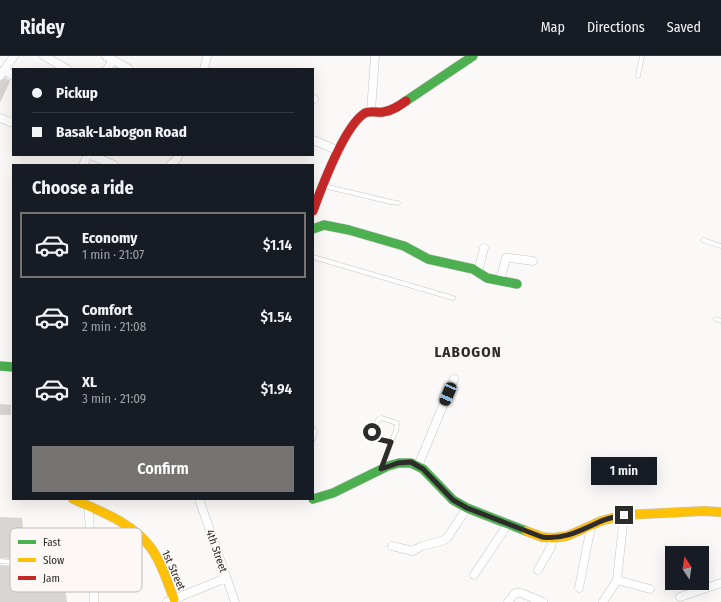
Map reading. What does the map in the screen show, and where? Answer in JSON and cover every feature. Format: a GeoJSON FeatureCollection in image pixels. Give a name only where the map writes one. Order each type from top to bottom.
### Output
{"type":"FeatureCollection","features":[{"type":"Feature","properties":{"kind":"street"},"geometry":{"type":"LineString","coordinates":[[12,76],[2,73],[14,56]]}},
{"type":"Feature","properties":{"kind":"street"},"geometry":{"type":"LineString","coordinates":[[44,56],[65,68]]}},
{"type":"Feature","properties":{"kind":"street"},"geometry":{"type":"LineString","coordinates":[[204,68],[208,56]]}},
{"type":"Feature","properties":{"kind":"street"},"geometry":{"type":"LineString","coordinates":[[371,111],[375,56]]}},
{"type":"Feature","properties":{"kind":"street"},"geometry":{"type":"LineString","coordinates":[[314,208],[339,151],[362,115],[371,111],[382,112],[399,106],[473,56]]}},
{"type":"Feature","properties":{"kind":"street"},"geometry":{"type":"LineString","coordinates":[[107,68],[110,58],[127,68]]}},
{"type":"Feature","properties":{"kind":"street"},"geometry":{"type":"LineString","coordinates":[[0,118],[12,123]]}},
{"type":"Feature","properties":{"kind":"street"},"geometry":{"type":"LineString","coordinates":[[314,140],[339,151]]}},
{"type":"Feature","properties":{"kind":"street"},"geometry":{"type":"LineString","coordinates":[[93,156],[112,164]]}},
{"type":"Feature","properties":{"kind":"street"},"geometry":{"type":"LineString","coordinates":[[171,164],[178,156]]}},
{"type":"Feature","properties":{"kind":"street"},"geometry":{"type":"LineString","coordinates":[[314,229],[324,225],[348,230],[404,246],[428,259],[473,269],[487,278],[517,284]]}},
{"type":"Feature","properties":{"kind":"street"},"geometry":{"type":"LineString","coordinates":[[478,272],[484,248]]}},
{"type":"Feature","properties":{"kind":"street"},"geometry":{"type":"LineString","coordinates":[[500,281],[506,258],[533,261]]}},
{"type":"Feature","properties":{"kind":"street"},"geometry":{"type":"LineString","coordinates":[[0,366],[12,367]]}},
{"type":"Feature","properties":{"kind":"street"},"geometry":{"type":"LineString","coordinates":[[418,466],[454,379]]}},
{"type":"Feature","properties":{"kind":"street"},"geometry":{"type":"LineString","coordinates":[[314,499],[333,493],[381,469],[398,463],[411,462],[423,469],[453,500],[467,508],[542,537],[553,538],[567,536],[601,521],[624,515],[704,511],[721,514]]}},
{"type":"Feature","properties":{"kind":"street","name":"1st Street"},"geometry":{"type":"LineString","coordinates":[[76,500],[88,505],[129,528]]}},
{"type":"Feature","properties":{"kind":"street","name":"4th Street"},"geometry":{"type":"LineString","coordinates":[[199,500],[226,578],[236,602]]}},
{"type":"Feature","properties":{"kind":"street"},"geometry":{"type":"LineString","coordinates":[[88,505],[90,528]]}},
{"type":"Feature","properties":{"kind":"street"},"geometry":{"type":"LineString","coordinates":[[392,546],[412,551],[422,546],[445,540],[467,508]]}},
{"type":"Feature","properties":{"kind":"street"},"geometry":{"type":"LineString","coordinates":[[603,602],[617,580],[624,515]]}},
{"type":"Feature","properties":{"kind":"street"},"geometry":{"type":"LineString","coordinates":[[474,575],[508,524]]}},
{"type":"Feature","properties":{"kind":"street"},"geometry":{"type":"LineString","coordinates":[[580,588],[591,526]]}},
{"type":"Feature","properties":{"kind":"street","name":"1st Street"},"geometry":{"type":"LineString","coordinates":[[142,538],[148,543],[158,561],[170,601]]}},
{"type":"Feature","properties":{"kind":"street"},"geometry":{"type":"LineString","coordinates":[[538,570],[551,547],[553,538]]}},
{"type":"Feature","properties":{"kind":"street"},"geometry":{"type":"LineString","coordinates":[[170,601],[226,578]]}},
{"type":"Feature","properties":{"kind":"street"},"geometry":{"type":"LineString","coordinates":[[617,580],[650,589]]}},
{"type":"Feature","properties":{"kind":"street"},"geometry":{"type":"LineString","coordinates":[[680,597],[721,583]]}},
{"type":"Feature","properties":{"kind":"street"},"geometry":{"type":"LineString","coordinates":[[508,602],[515,593],[522,593],[543,602]]}},
{"type":"Feature","properties":{"kind":"lane"},"geometry":{"type":"LineString","coordinates":[[638,76],[642,56]]}},
{"type":"Feature","properties":{"kind":"lane"},"geometry":{"type":"LineString","coordinates":[[323,185],[398,203]]}},
{"type":"Feature","properties":{"kind":"lane"},"geometry":{"type":"LineString","coordinates":[[703,240],[721,246]]}},
{"type":"Feature","properties":{"kind":"lane"},"geometry":{"type":"LineString","coordinates":[[314,257],[453,298]]}},
{"type":"Feature","properties":{"kind":"lane"},"geometry":{"type":"LineString","coordinates":[[716,319],[721,321]]}},
{"type":"Feature","properties":{"kind":"lane"},"geometry":{"type":"LineString","coordinates":[[381,469],[396,431],[397,423],[381,418],[378,420],[372,435],[373,438],[391,442]]}},
{"type":"Feature","properties":{"kind":"lane"},"geometry":{"type":"LineString","coordinates":[[0,561],[10,562]]}},
{"type":"Feature","properties":{"kind":"building"},"geometry":{"type":"Polygon","coordinates":[[[5,78],[10,81],[0,103],[0,81],[5,78]]]}},
{"type":"Feature","properties":{"kind":"building"},"geometry":{"type":"Polygon","coordinates":[[[0,404],[11,405],[11,415],[0,415],[0,404]]]}},
{"type":"Feature","properties":{"kind":"building"},"geometry":{"type":"Polygon","coordinates":[[[0,517],[22,518],[23,528],[10,528],[10,558],[0,558],[0,517]]]}},
{"type":"Feature","properties":{"kind":"building"},"geometry":{"type":"Polygon","coordinates":[[[0,565],[10,566],[10,592],[66,592],[67,602],[0,602],[0,565]]]}},
{"type":"Feature","properties":{"kind":"traffic: fast"},"geometry":{"type":"LineString","coordinates":[[406,101],[473,56]]}},
{"type":"Feature","properties":{"kind":"traffic: fast"},"geometry":{"type":"LineString","coordinates":[[314,229],[324,225],[349,230],[404,246],[428,259],[473,269],[487,278],[517,284]]}},
{"type":"Feature","properties":{"kind":"traffic: fast"},"geometry":{"type":"LineString","coordinates":[[0,366],[12,367]]}},
{"type":"Feature","properties":{"kind":"traffic: fast"},"geometry":{"type":"LineString","coordinates":[[314,499],[333,493],[388,466],[399,463],[411,463],[423,469],[453,500],[467,508],[526,531]]}},
{"type":"Feature","properties":{"kind":"traffic: slow"},"geometry":{"type":"LineString","coordinates":[[75,500],[94,508],[130,528]]}},
{"type":"Feature","properties":{"kind":"traffic: slow"},"geometry":{"type":"LineString","coordinates":[[526,531],[542,537],[553,538],[567,536],[601,521],[624,515],[704,511],[720,512]]}},
{"type":"Feature","properties":{"kind":"traffic: slow"},"geometry":{"type":"LineString","coordinates":[[142,537],[158,560],[174,599]]}},
{"type":"Feature","properties":{"kind":"traffic: jam"},"geometry":{"type":"LineString","coordinates":[[314,208],[334,158],[357,120],[365,113],[389,111],[406,101]]}},
{"type":"Feature","properties":{"kind":"district","name":"LABOGON"},"geometry":{"type":"Point","coordinates":[468,352]}},
{"type":"Feature","properties":{"kind":"route"},"geometry":{"type":"LineString","coordinates":[[372,432],[373,438],[391,442],[381,469],[398,463],[411,462],[423,469],[453,500],[467,508],[542,537],[553,538],[567,536],[601,521],[624,515]]}}]}
